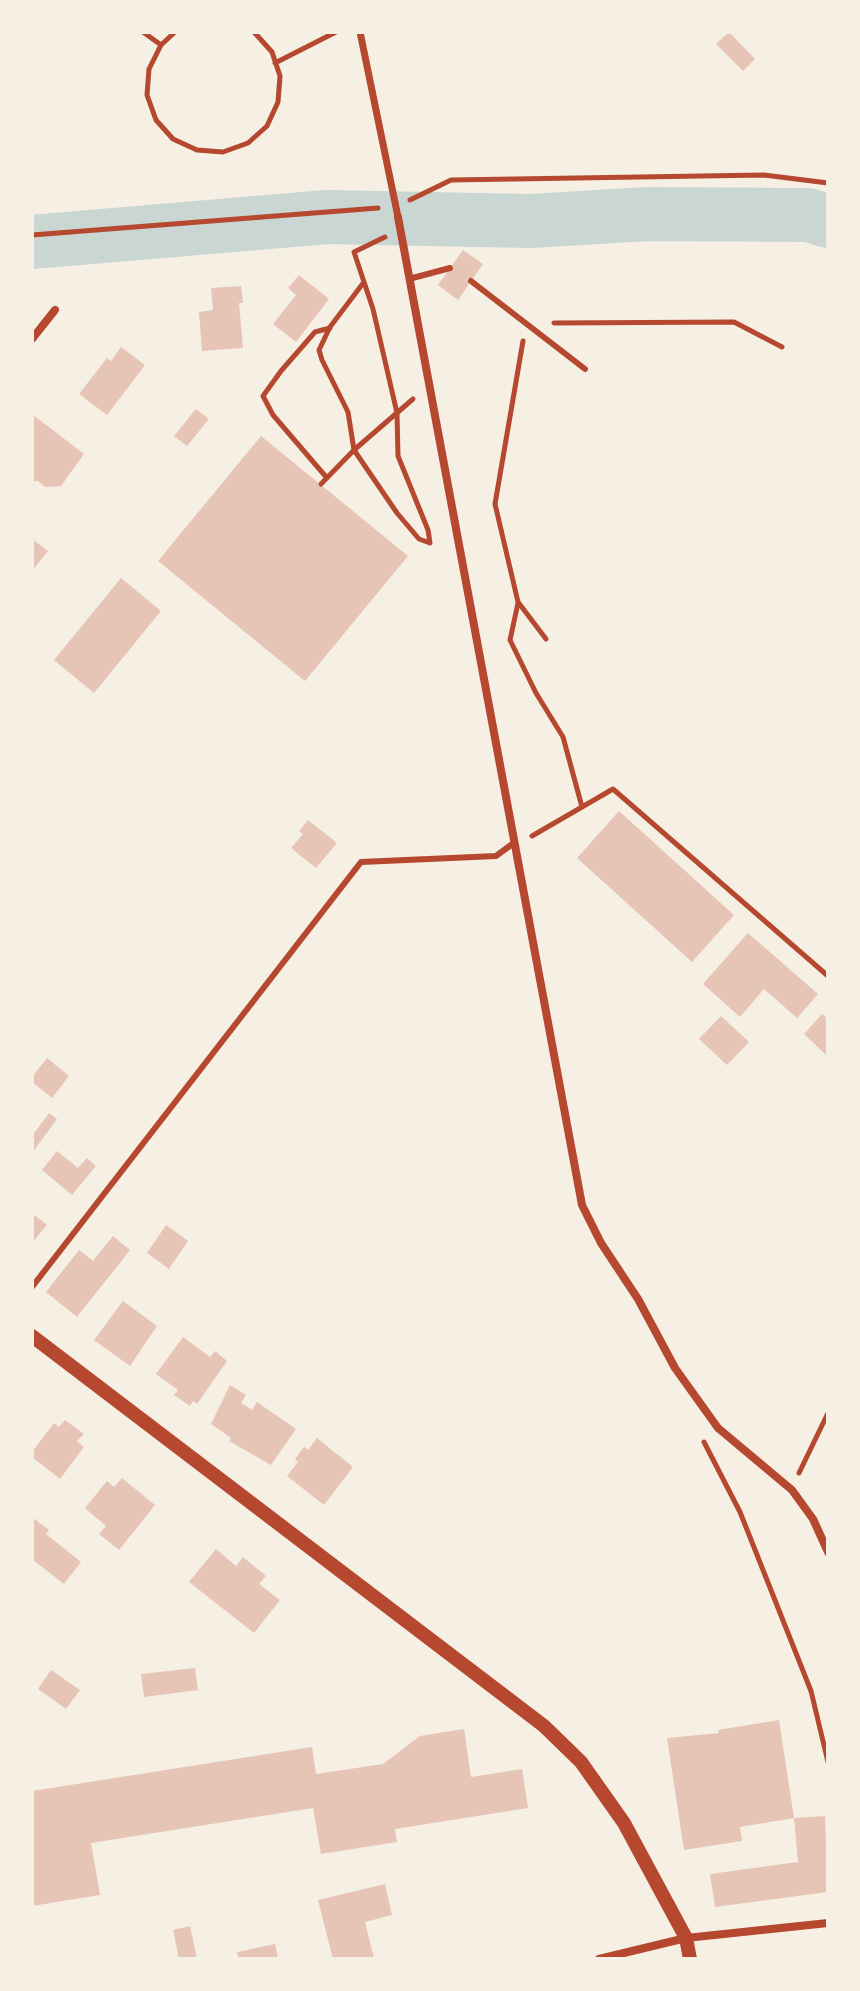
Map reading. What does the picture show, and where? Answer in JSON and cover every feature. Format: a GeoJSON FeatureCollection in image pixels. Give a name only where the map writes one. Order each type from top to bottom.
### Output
{"type":"FeatureCollection","features":[{"type":"Feature","properties":{"kind":"street"},"geometry":{"type":"LineString","coordinates":[[360,32],[397,212],[582,1205],[675,1368],[718,1428],[792,1490],[813,1519],[828,1552]]}},
{"type":"Feature","properties":{"kind":"street"},"geometry":{"type":"LineString","coordinates":[[32,339],[55,310]]}},
{"type":"Feature","properties":{"kind":"street"},"geometry":{"type":"LineString","coordinates":[[32,1336],[544,1726],[581,1762],[624,1823],[686,1938],[690,1959]]}},
{"type":"Feature","properties":{"kind":"street"},"geometry":{"type":"LineString","coordinates":[[599,1959],[686,1938],[828,1923]]}},
{"type":"Feature","properties":{"kind":"lane"},"geometry":{"type":"LineString","coordinates":[[409,279],[450,268]]}},
{"type":"Feature","properties":{"kind":"lane"},"geometry":{"type":"LineString","coordinates":[[471,281],[585,369]]}},
{"type":"Feature","properties":{"kind":"lane"},"geometry":{"type":"LineString","coordinates":[[32,1287],[361,862],[496,856],[515,842]]}},
{"type":"Feature","properties":{"kind":"path"},"geometry":{"type":"LineString","coordinates":[[143,32],[161,45]]}},
{"type":"Feature","properties":{"kind":"path"},"geometry":{"type":"LineString","coordinates":[[175,32],[161,45],[149,69],[147,95],[156,120],[173,139],[197,150],[223,152],[248,143],[267,126],[278,102],[280,76],[272,52],[254,32]]}},
{"type":"Feature","properties":{"kind":"path"},"geometry":{"type":"LineString","coordinates":[[275,63],[336,32]]}},
{"type":"Feature","properties":{"kind":"path"},"geometry":{"type":"LineString","coordinates":[[32,235],[397,212],[451,180],[764,175],[828,183]]}},
{"type":"Feature","properties":{"kind":"path"},"geometry":{"type":"LineString","coordinates":[[364,282],[330,327],[319,350],[348,412],[354,450],[397,513],[419,539],[430,543],[428,530],[398,456],[397,413],[374,312],[364,282],[354,252],[400,230]]}},
{"type":"Feature","properties":{"kind":"path"},"geometry":{"type":"LineString","coordinates":[[546,639],[518,602],[495,504],[526,323],[734,322],[782,347]]}},
{"type":"Feature","properties":{"kind":"path"},"geometry":{"type":"LineString","coordinates":[[327,478],[287,434],[263,396],[315,332],[330,327]]}},
{"type":"Feature","properties":{"kind":"path"},"geometry":{"type":"LineString","coordinates":[[321,484],[354,450],[429,385]]}},
{"type":"Feature","properties":{"kind":"path"},"geometry":{"type":"LineString","coordinates":[[518,602],[510,640],[536,693],[563,737],[582,807]]}},
{"type":"Feature","properties":{"kind":"path"},"geometry":{"type":"LineString","coordinates":[[515,842],[533,836],[613,789],[828,976]]}},
{"type":"Feature","properties":{"kind":"path"},"geometry":{"type":"LineString","coordinates":[[792,1490],[828,1413]]}},
{"type":"Feature","properties":{"kind":"path"},"geometry":{"type":"LineString","coordinates":[[704,1442],[740,1512],[811,1691],[828,1762]]}},
{"type":"Feature","properties":{"kind":"building"},"geometry":{"type":"Polygon","coordinates":[[[729,32],[755,59],[743,71],[716,44],[729,32]]]}},
{"type":"Feature","properties":{"kind":"building"},"geometry":{"type":"Polygon","coordinates":[[[463,250],[483,264],[458,300],[438,285],[463,250]]]}},
{"type":"Feature","properties":{"kind":"building"},"geometry":{"type":"Polygon","coordinates":[[[299,275],[329,299],[296,342],[273,324],[296,295],[288,288],[299,275]]]}},
{"type":"Feature","properties":{"kind":"building"},"geometry":{"type":"Polygon","coordinates":[[[241,286],[243,303],[239,303],[243,348],[202,351],[199,312],[213,310],[211,288],[241,286]]]}},
{"type":"Feature","properties":{"kind":"building"},"geometry":{"type":"Polygon","coordinates":[[[121,347],[145,365],[107,415],[79,394],[107,358],[111,361],[121,347]]]}},
{"type":"Feature","properties":{"kind":"building"},"geometry":{"type":"Polygon","coordinates":[[[196,409],[209,419],[187,446],[174,436],[196,409]]]}},
{"type":"Feature","properties":{"kind":"building"},"geometry":{"type":"Polygon","coordinates":[[[32,414],[84,454],[61,486],[45,487],[38,481],[32,482],[32,414]]]}},
{"type":"Feature","properties":{"kind":"building"},"geometry":{"type":"Polygon","coordinates":[[[261,436],[408,556],[305,681],[158,561],[261,436]]]}},
{"type":"Feature","properties":{"kind":"building"},"geometry":{"type":"Polygon","coordinates":[[[32,539],[48,551],[32,571],[32,539]]]}},
{"type":"Feature","properties":{"kind":"building"},"geometry":{"type":"Polygon","coordinates":[[[121,578],[161,611],[94,693],[54,660],[121,578]]]}},
{"type":"Feature","properties":{"kind":"building"},"geometry":{"type":"Polygon","coordinates":[[[619,811],[734,915],[692,962],[577,858],[619,811]]]}},
{"type":"Feature","properties":{"kind":"building"},"geometry":{"type":"Polygon","coordinates":[[[308,820],[337,843],[316,868],[291,848],[303,834],[299,831],[308,820]]]}},
{"type":"Feature","properties":{"kind":"building"},"geometry":{"type":"Polygon","coordinates":[[[748,933],[818,994],[797,1018],[764,989],[740,1017],[703,984],[748,933]]]}},
{"type":"Feature","properties":{"kind":"building"},"geometry":{"type":"Polygon","coordinates":[[[822,1014],[828,1019],[828,1057],[804,1034],[822,1014]]]}},
{"type":"Feature","properties":{"kind":"building"},"geometry":{"type":"Polygon","coordinates":[[[721,1016],[749,1042],[727,1065],[699,1039],[721,1016]]]}},
{"type":"Feature","properties":{"kind":"building"},"geometry":{"type":"Polygon","coordinates":[[[47,1058],[69,1076],[52,1098],[32,1082],[32,1077],[47,1058]]]}},
{"type":"Feature","properties":{"kind":"building"},"geometry":{"type":"Polygon","coordinates":[[[49,1113],[57,1119],[32,1153],[32,1136],[49,1113]]]}},
{"type":"Feature","properties":{"kind":"building"},"geometry":{"type":"Polygon","coordinates":[[[57,1151],[78,1168],[87,1158],[96,1166],[72,1195],[42,1170],[57,1151]]]}},
{"type":"Feature","properties":{"kind":"building"},"geometry":{"type":"Polygon","coordinates":[[[32,1213],[47,1225],[32,1243],[32,1213]]]}},
{"type":"Feature","properties":{"kind":"building"},"geometry":{"type":"Polygon","coordinates":[[[166,1225],[188,1241],[169,1269],[147,1253],[166,1225]]]}},
{"type":"Feature","properties":{"kind":"building"},"geometry":{"type":"Polygon","coordinates":[[[113,1236],[130,1250],[77,1317],[46,1292],[79,1250],[93,1261],[113,1236]]]}},
{"type":"Feature","properties":{"kind":"building"},"geometry":{"type":"Polygon","coordinates":[[[123,1301],[157,1326],[130,1366],[94,1340],[123,1301]]]}},
{"type":"Feature","properties":{"kind":"building"},"geometry":{"type":"Polygon","coordinates":[[[183,1337],[210,1357],[215,1351],[227,1361],[197,1404],[193,1401],[190,1406],[174,1395],[178,1390],[156,1374],[183,1337]]]}},
{"type":"Feature","properties":{"kind":"building"},"geometry":{"type":"Polygon","coordinates":[[[230,1385],[246,1395],[241,1403],[252,1410],[257,1402],[296,1429],[271,1465],[229,1441],[231,1438],[211,1424],[230,1385]]]}},
{"type":"Feature","properties":{"kind":"building"},"geometry":{"type":"Polygon","coordinates":[[[65,1420],[84,1434],[77,1441],[84,1447],[60,1479],[32,1457],[32,1452],[54,1423],[59,1427],[65,1420]]]}},
{"type":"Feature","properties":{"kind":"building"},"geometry":{"type":"Polygon","coordinates":[[[317,1438],[353,1467],[324,1505],[287,1476],[298,1462],[295,1459],[304,1447],[308,1450],[317,1438]]]}},
{"type":"Feature","properties":{"kind":"building"},"geometry":{"type":"Polygon","coordinates":[[[122,1478],[155,1505],[119,1550],[99,1534],[106,1526],[85,1508],[107,1481],[114,1487],[122,1478]]]}},
{"type":"Feature","properties":{"kind":"building"},"geometry":{"type":"Polygon","coordinates":[[[32,1517],[49,1530],[46,1534],[81,1562],[64,1584],[32,1559],[32,1517]]]}},
{"type":"Feature","properties":{"kind":"building"},"geometry":{"type":"Polygon","coordinates":[[[216,1549],[236,1566],[243,1557],[266,1576],[259,1584],[280,1600],[254,1633],[189,1582],[216,1549]]]}},
{"type":"Feature","properties":{"kind":"building"},"geometry":{"type":"Polygon","coordinates":[[[195,1668],[198,1690],[144,1697],[141,1674],[195,1668]]]}},
{"type":"Feature","properties":{"kind":"building"},"geometry":{"type":"Polygon","coordinates":[[[51,1670],[80,1690],[66,1709],[38,1689],[51,1670]]]}},
{"type":"Feature","properties":{"kind":"building"},"geometry":{"type":"Polygon","coordinates":[[[779,1720],[794,1818],[740,1827],[742,1841],[684,1850],[667,1738],[719,1733],[718,1730],[779,1720]]]}},
{"type":"Feature","properties":{"kind":"building"},"geometry":{"type":"Polygon","coordinates":[[[464,1729],[471,1777],[522,1769],[528,1808],[395,1829],[397,1842],[321,1854],[313,1808],[91,1843],[100,1895],[32,1906],[32,1791],[312,1747],[316,1774],[383,1764],[420,1736],[464,1729]]]}},
{"type":"Feature","properties":{"kind":"building"},"geometry":{"type":"Polygon","coordinates":[[[825,1816],[828,1892],[715,1907],[710,1874],[798,1862],[794,1818],[825,1816]]]}},
{"type":"Feature","properties":{"kind":"building"},"geometry":{"type":"Polygon","coordinates":[[[385,1884],[392,1915],[365,1922],[374,1958],[333,1959],[318,1900],[385,1884]]]}},
{"type":"Feature","properties":{"kind":"building"},"geometry":{"type":"Polygon","coordinates":[[[190,1926],[197,1959],[179,1959],[173,1930],[190,1926]]]}},
{"type":"Feature","properties":{"kind":"building"},"geometry":{"type":"Polygon","coordinates":[[[275,1944],[278,1959],[239,1959],[237,1952],[275,1944]]]}},
{"type":"Feature","properties":{"kind":"waterway"},"geometry":{"type":"LineString","coordinates":[[32,242],[327,217],[530,221],[649,214],[808,215],[828,221]]}}]}
